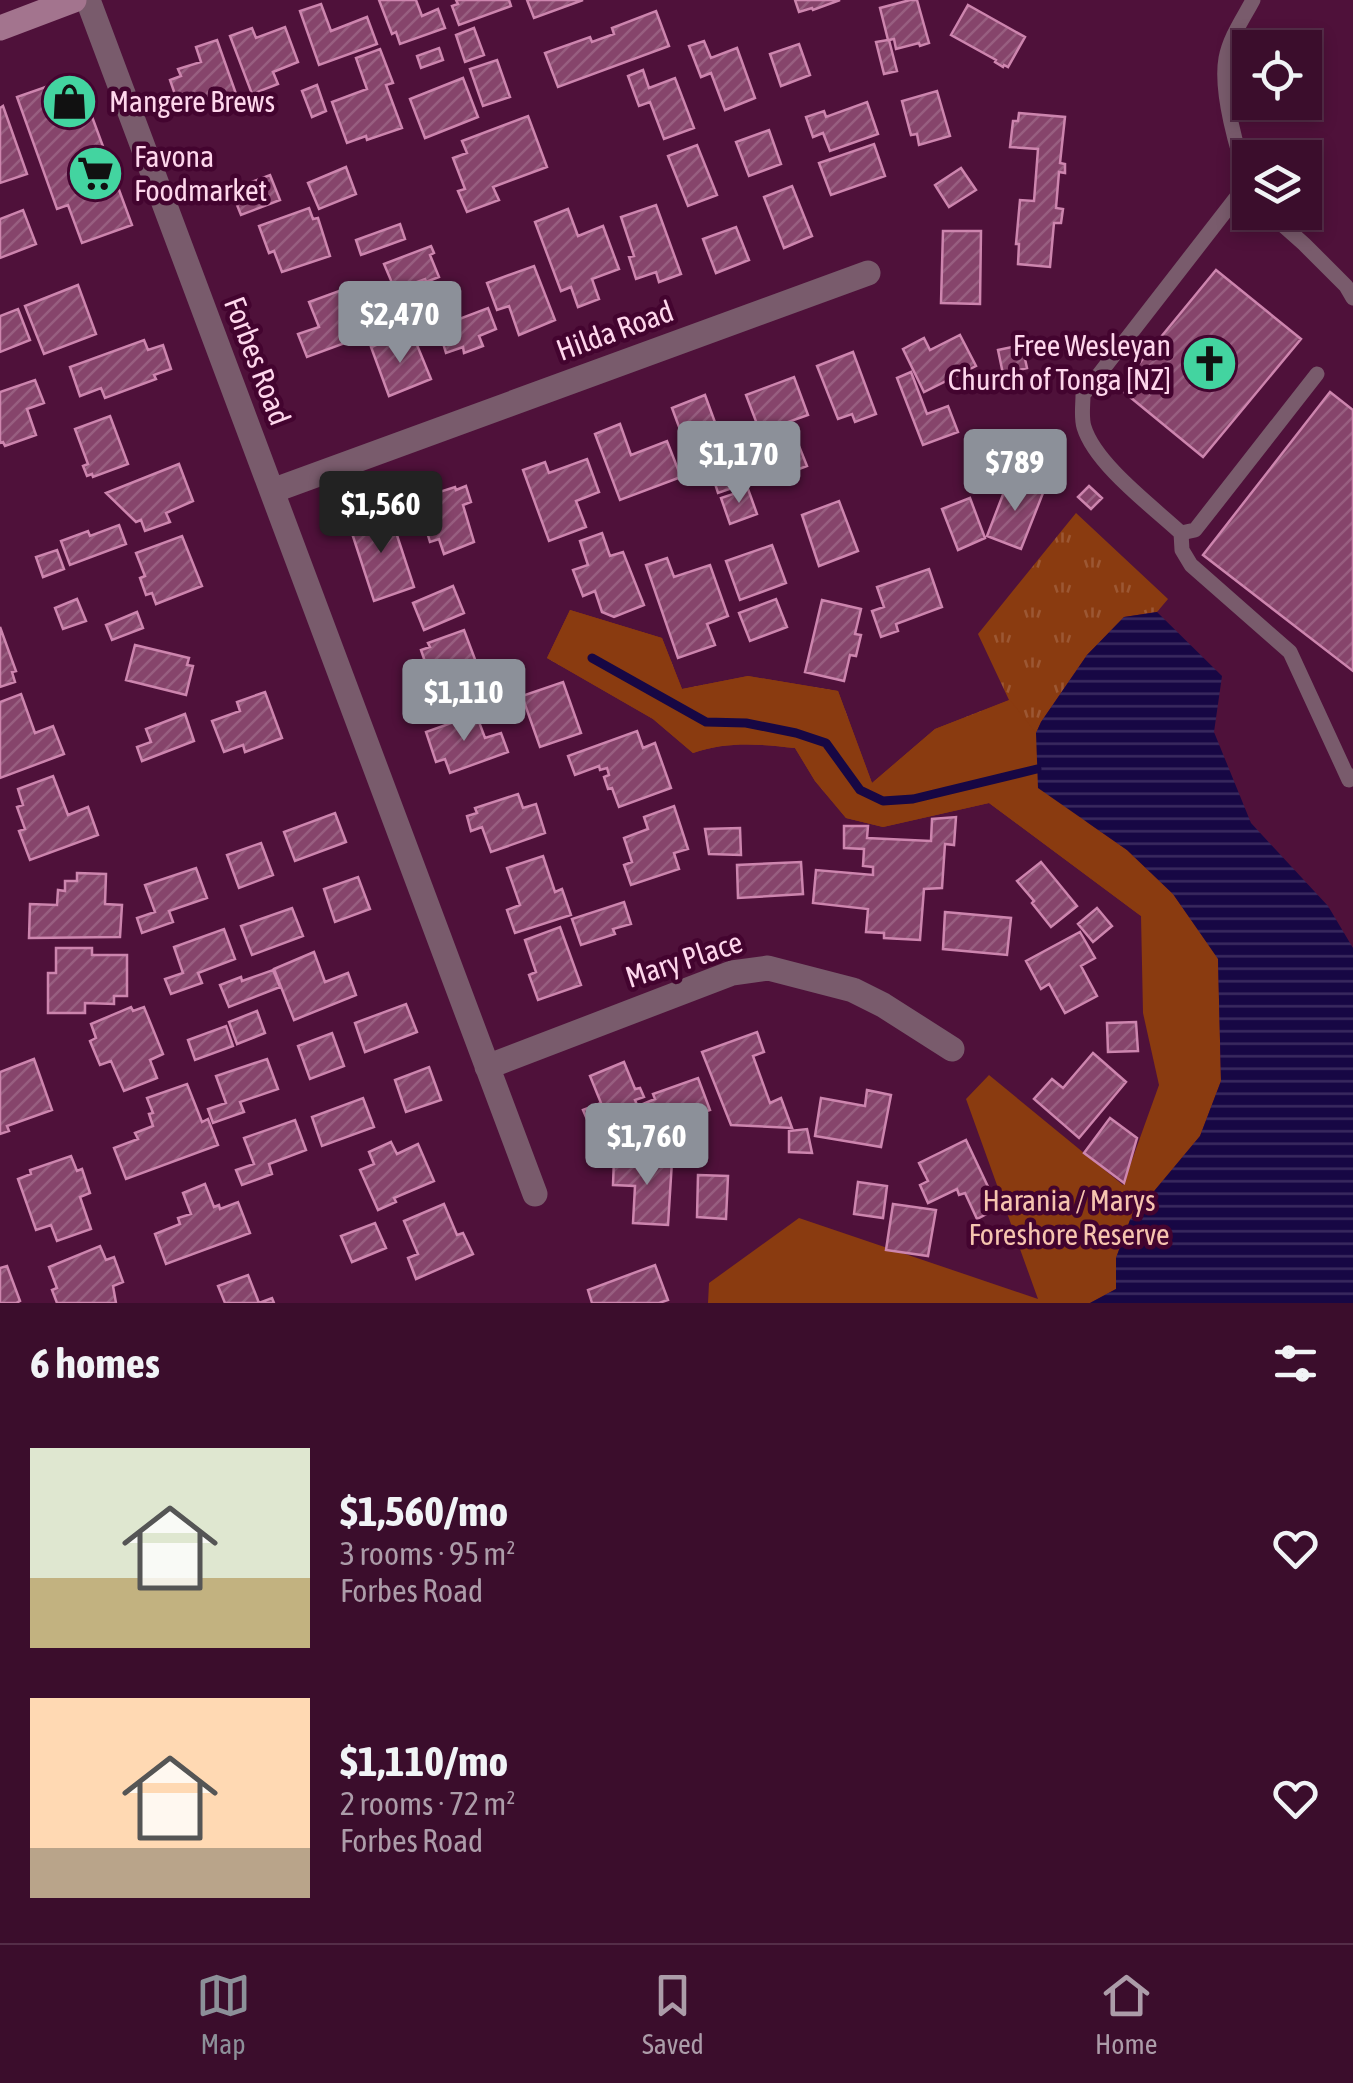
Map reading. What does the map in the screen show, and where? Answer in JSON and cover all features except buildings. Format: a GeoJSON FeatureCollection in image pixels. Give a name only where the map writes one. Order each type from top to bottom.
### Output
{"type":"FeatureCollection","features":[{"type":"Feature","properties":{"kind":"main road"},"geometry":{"type":"LineString","coordinates":[[0,28],[74,0]]}},
{"type":"Feature","properties":{"kind":"street","name":"Forbes Road"},"geometry":{"type":"LineString","coordinates":[[88,0],[535,1194]]}},
{"type":"Feature","properties":{"kind":"street","name":"Hilda Road"},"geometry":{"type":"LineString","coordinates":[[272,491],[868,273]]}},
{"type":"Feature","properties":{"kind":"street","name":"Mary Place"},"geometry":{"type":"LineString","coordinates":[[487,1067],[732,972],[768,968],[853,990],[883,1004],[952,1049]]}},
{"type":"Feature","properties":{"kind":"lane"},"geometry":{"type":"LineString","coordinates":[[1236,140],[1226,89],[1226,61],[1233,36],[1253,0]]}},
{"type":"Feature","properties":{"kind":"lane"},"geometry":{"type":"LineString","coordinates":[[1232,204],[1083,396],[1083,424],[1095,452],[1181,533],[1182,550],[1191,565],[1290,652],[1349,780],[1353,776]]}},
{"type":"Feature","properties":{"kind":"lane"},"geometry":{"type":"LineString","coordinates":[[1288,230],[1350,289]]}},
{"type":"Feature","properties":{"kind":"lane"},"geometry":{"type":"LineString","coordinates":[[1181,533],[1196,530],[1317,374]]}},
{"type":"Feature","properties":{"kind":"green space"},"geometry":{"type":"Polygon","coordinates":[[[1076,513],[1168,599],[1157,612],[1124,617],[1087,655],[1036,733],[1141,916],[989,803],[883,827],[846,818],[815,781],[795,748],[731,745],[693,753],[653,719],[547,658],[570,610],[662,638],[682,689],[748,676],[838,691],[872,783],[935,729],[1009,700],[978,634],[1076,513]]]}},
{"type":"Feature","properties":{"kind":"green space","name":"Harania / Marys Foreshore Reserve"},"geometry":{"type":"Polygon","coordinates":[[[570,610],[662,638],[682,689],[748,676],[838,691],[872,783],[935,729],[1010,700],[1036,733],[1038,788],[1127,850],[1173,894],[1218,958],[1221,1081],[1200,1136],[1130,1220],[1116,1258],[1116,1289],[1090,1303],[708,1303],[709,1283],[799,1218],[1038,1299],[966,1099],[989,1075],[1123,1185],[1159,1085],[1143,1013],[1141,916],[989,803],[883,827],[846,818],[815,781],[795,748],[731,745],[693,753],[653,719],[547,658],[570,610]]]}},
{"type":"Feature","properties":{"kind":"shaded area"},"geometry":{"type":"Polygon","coordinates":[[[1157,612],[1222,676],[1214,732],[1251,823],[1328,906],[1353,948],[1353,1303],[1090,1303],[1116,1289],[1116,1258],[1130,1220],[1200,1136],[1221,1081],[1218,959],[1173,894],[1127,850],[1038,788],[1036,733],[1041,722],[1087,655],[1124,617],[1157,612]]]}},
{"type":"Feature","properties":{"kind":"waterway"},"geometry":{"type":"LineString","coordinates":[[592,658],[706,722],[746,723],[826,743],[860,790],[883,801],[913,799],[1037,769]]}},
{"type":"Feature","properties":{"kind":"place","name":"Mangere Brews"},"geometry":{"type":"Point","coordinates":[70,102]}},
{"type":"Feature","properties":{"kind":"place","name":"Favona Foodmarket"},"geometry":{"type":"Point","coordinates":[95,174]}},
{"type":"Feature","properties":{"kind":"place","name":"Free Wesleyan Church of Tonga [NZ]"},"geometry":{"type":"Point","coordinates":[1210,363]}}]}
